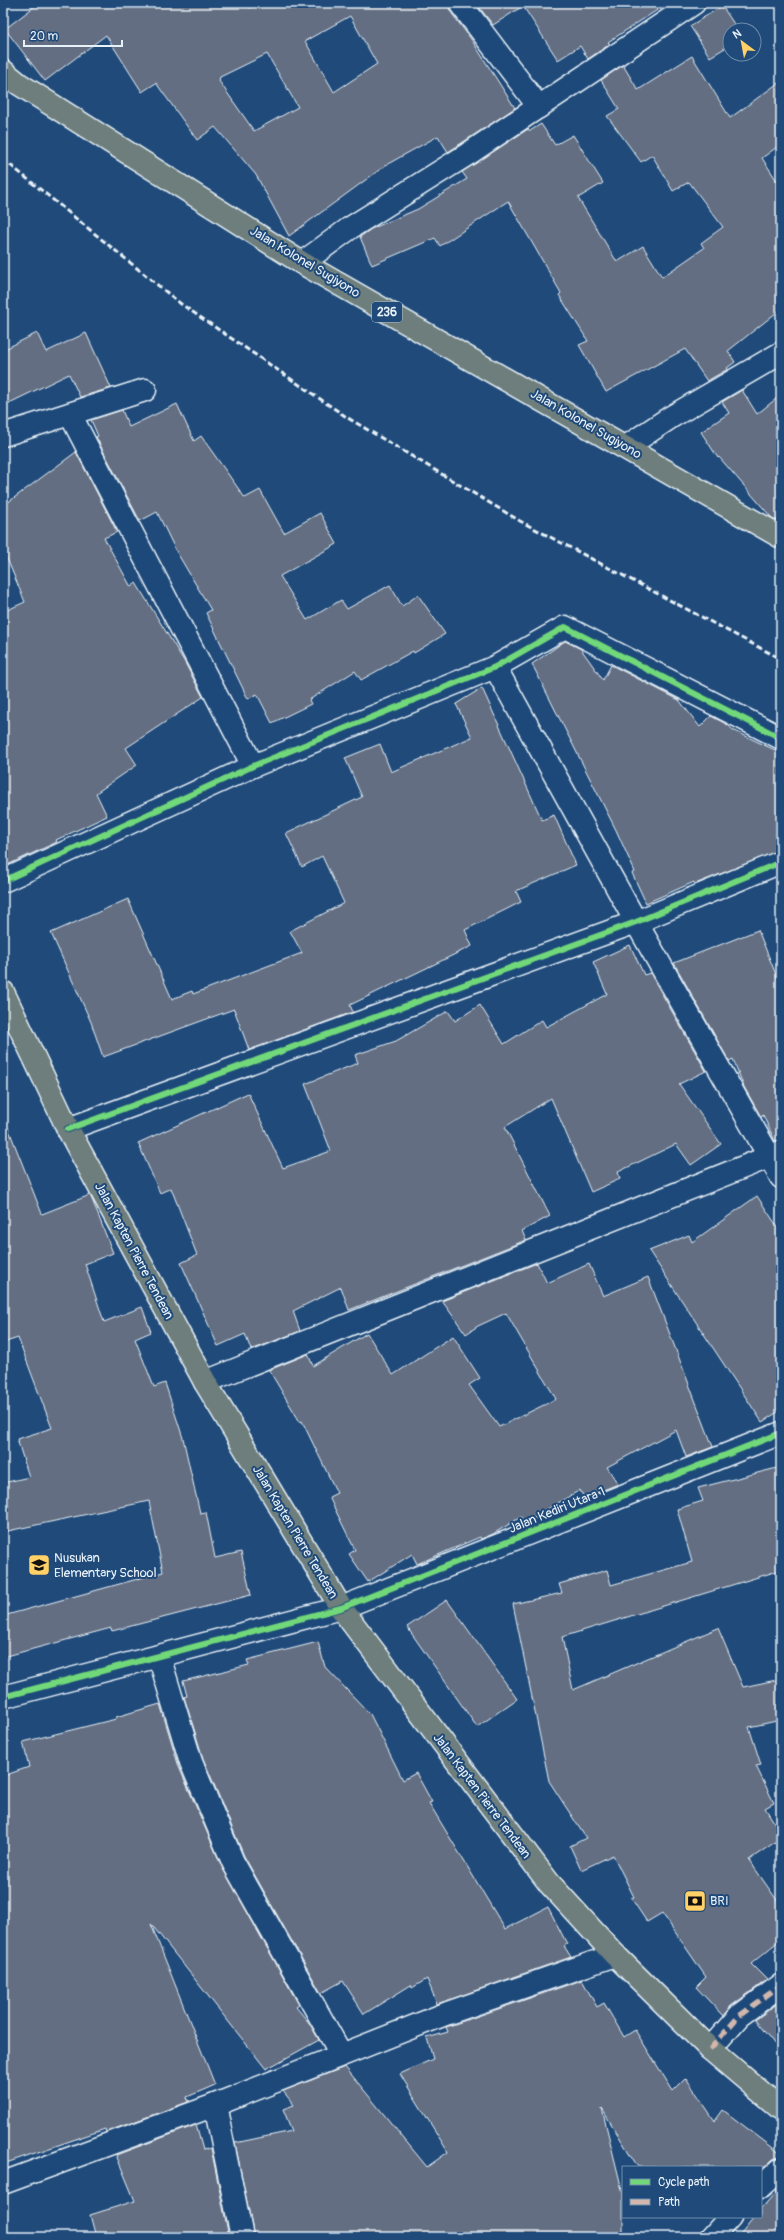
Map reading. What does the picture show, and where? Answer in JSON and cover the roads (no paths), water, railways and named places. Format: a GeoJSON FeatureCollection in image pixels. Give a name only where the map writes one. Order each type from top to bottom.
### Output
{"type":"FeatureCollection","features":[{"type":"Feature","properties":{"kind":"main road","name":"Jalan Kolonel Sugiyono"},"geometry":{"type":"LineString","coordinates":[[3,71],[26,88],[302,263],[781,537]]}},
{"type":"Feature","properties":{"kind":"main road","name":"Jalan Kapten Pierre Tendean"},"geometry":{"type":"LineString","coordinates":[[3,992],[68,1129],[205,1382],[341,1608],[549,1883],[615,1955],[710,2049],[781,2108]]}},
{"type":"Feature","properties":{"kind":"street"},"geometry":{"type":"LineString","coordinates":[[460,3],[539,107]]}},
{"type":"Feature","properties":{"kind":"street"},"geometry":{"type":"LineString","coordinates":[[302,263],[350,228],[468,154],[694,3]]}},
{"type":"Feature","properties":{"kind":"street"},"geometry":{"type":"LineString","coordinates":[[626,447],[671,417],[781,353]]}},
{"type":"Feature","properties":{"kind":"street"},"geometry":{"type":"LineString","coordinates":[[3,435],[145,390]]}},
{"type":"Feature","properties":{"kind":"street"},"geometry":{"type":"LineString","coordinates":[[70,414],[253,766]]}},
{"type":"Feature","properties":{"kind":"street"},"geometry":{"type":"LineString","coordinates":[[3,881],[253,766],[495,667],[565,627],[781,738]]}},
{"type":"Feature","properties":{"kind":"street"},"geometry":{"type":"LineString","coordinates":[[495,667],[636,922],[776,1154],[781,1177]]}},
{"type":"Feature","properties":{"kind":"street"},"geometry":{"type":"LineString","coordinates":[[68,1129],[636,922],[781,862]]}},
{"type":"Feature","properties":{"kind":"street"},"geometry":{"type":"LineString","coordinates":[[205,1382],[776,1154]]}},
{"type":"Feature","properties":{"kind":"street","name":"Jalan Kediri Utara 1"},"geometry":{"type":"LineString","coordinates":[[3,1697],[341,1608],[781,1433]]}},
{"type":"Feature","properties":{"kind":"street"},"geometry":{"type":"LineString","coordinates":[[159,1656],[191,1762],[233,1862],[341,2054]]}},
{"type":"Feature","properties":{"kind":"street"},"geometry":{"type":"LineString","coordinates":[[3,2183],[215,2105],[448,2013],[615,1955]]}},
{"type":"Feature","properties":{"kind":"street"},"geometry":{"type":"LineString","coordinates":[[710,2049],[739,2016],[781,1984]]}},
{"type":"Feature","properties":{"kind":"street"},"geometry":{"type":"LineString","coordinates":[[215,2105],[242,2237]]}},
{"type":"Feature","properties":{"kind":"street"},"geometry":{"type":"LineString","coordinates":[[762,2186],[781,2169]]}},
{"type":"Feature","properties":{"kind":"street"},"geometry":{"type":"LineString","coordinates":[[712,2237],[729,2218]]}},
{"type":"Feature","properties":{"kind":"railway"},"geometry":{"type":"LineString","coordinates":[[3,159],[181,304],[348,418],[520,521],[781,659]]}},
{"type":"Feature","properties":{"kind":"place","name":"Nusukan Elementary School"},"geometry":{"type":"Point","coordinates":[39,1565]}},
{"type":"Feature","properties":{"kind":"place","name":"BRI"},"geometry":{"type":"Point","coordinates":[695,1901]}}]}
